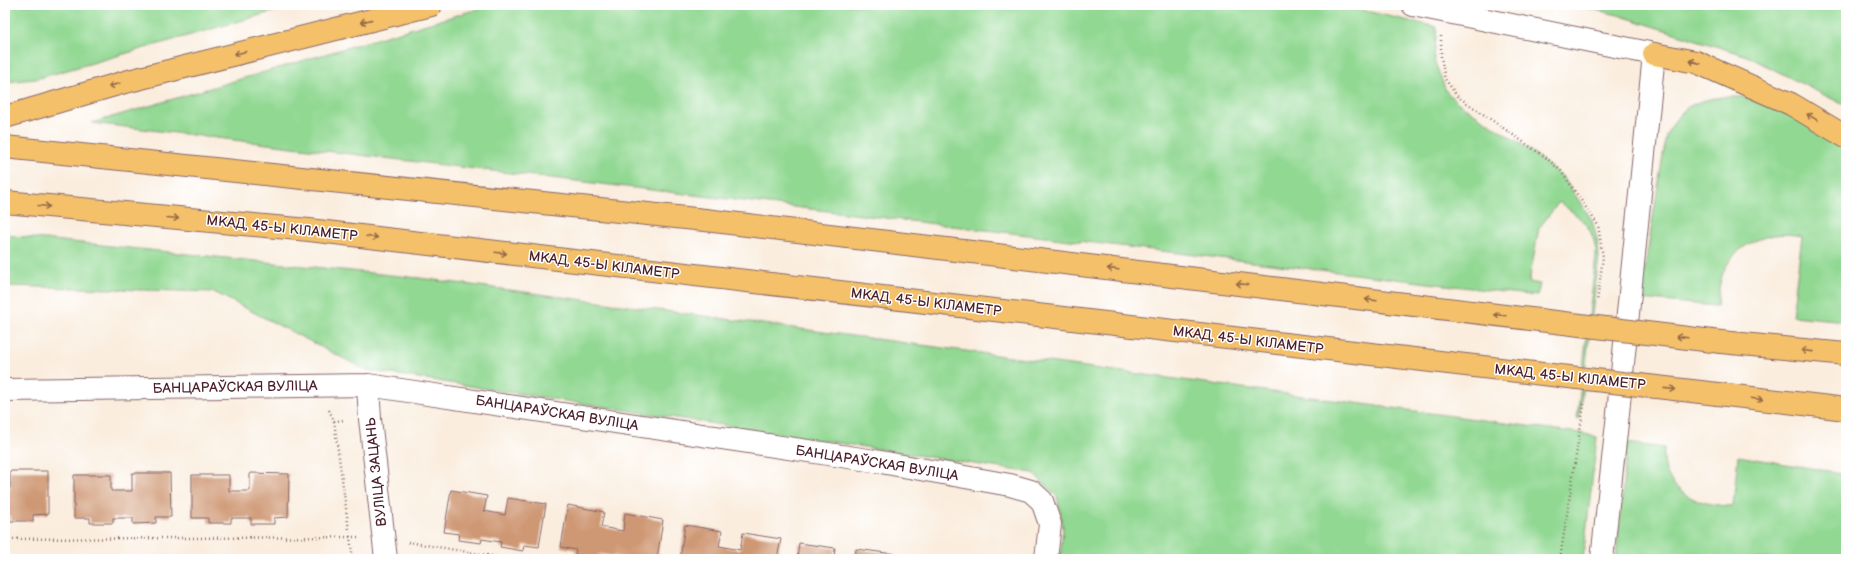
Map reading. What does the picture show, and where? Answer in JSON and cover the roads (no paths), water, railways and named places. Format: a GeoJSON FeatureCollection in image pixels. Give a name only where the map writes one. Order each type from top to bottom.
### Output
{"type":"FeatureCollection","features":[{"type":"Feature","properties":{"kind":"highway"},"geometry":{"type":"LineString","coordinates":[[5,117],[125,82],[431,5]]}},
{"type":"Feature","properties":{"kind":"highway"},"geometry":{"type":"LineString","coordinates":[[1654,54],[1696,62],[1791,104],[1846,137]]}},
{"type":"Feature","properties":{"kind":"highway"},"geometry":{"type":"LineString","coordinates":[[5,147],[705,220],[1721,342],[1846,354]]}},
{"type":"Feature","properties":{"kind":"highway","name":"МКАД, 45-Ы КІЛАМЕТР"},"geometry":{"type":"LineString","coordinates":[[5,202],[308,230],[1846,409]]}},
{"type":"Feature","properties":{"kind":"street"},"geometry":{"type":"LineString","coordinates":[[1413,5],[1654,54],[1618,423],[1602,559]]}},
{"type":"Feature","properties":{"kind":"street","name":"БАНЦАРАЎСКАЯ ВУЛІЦА"},"geometry":{"type":"LineString","coordinates":[[5,390],[368,385],[875,461],[1017,487],[1031,491],[1042,501],[1050,524],[1046,559]]}},
{"type":"Feature","properties":{"kind":"street","name":"ВУЛІЦА ЗАЦАНЬ"},"geometry":{"type":"LineString","coordinates":[[368,385],[370,419],[386,559]]}}]}
